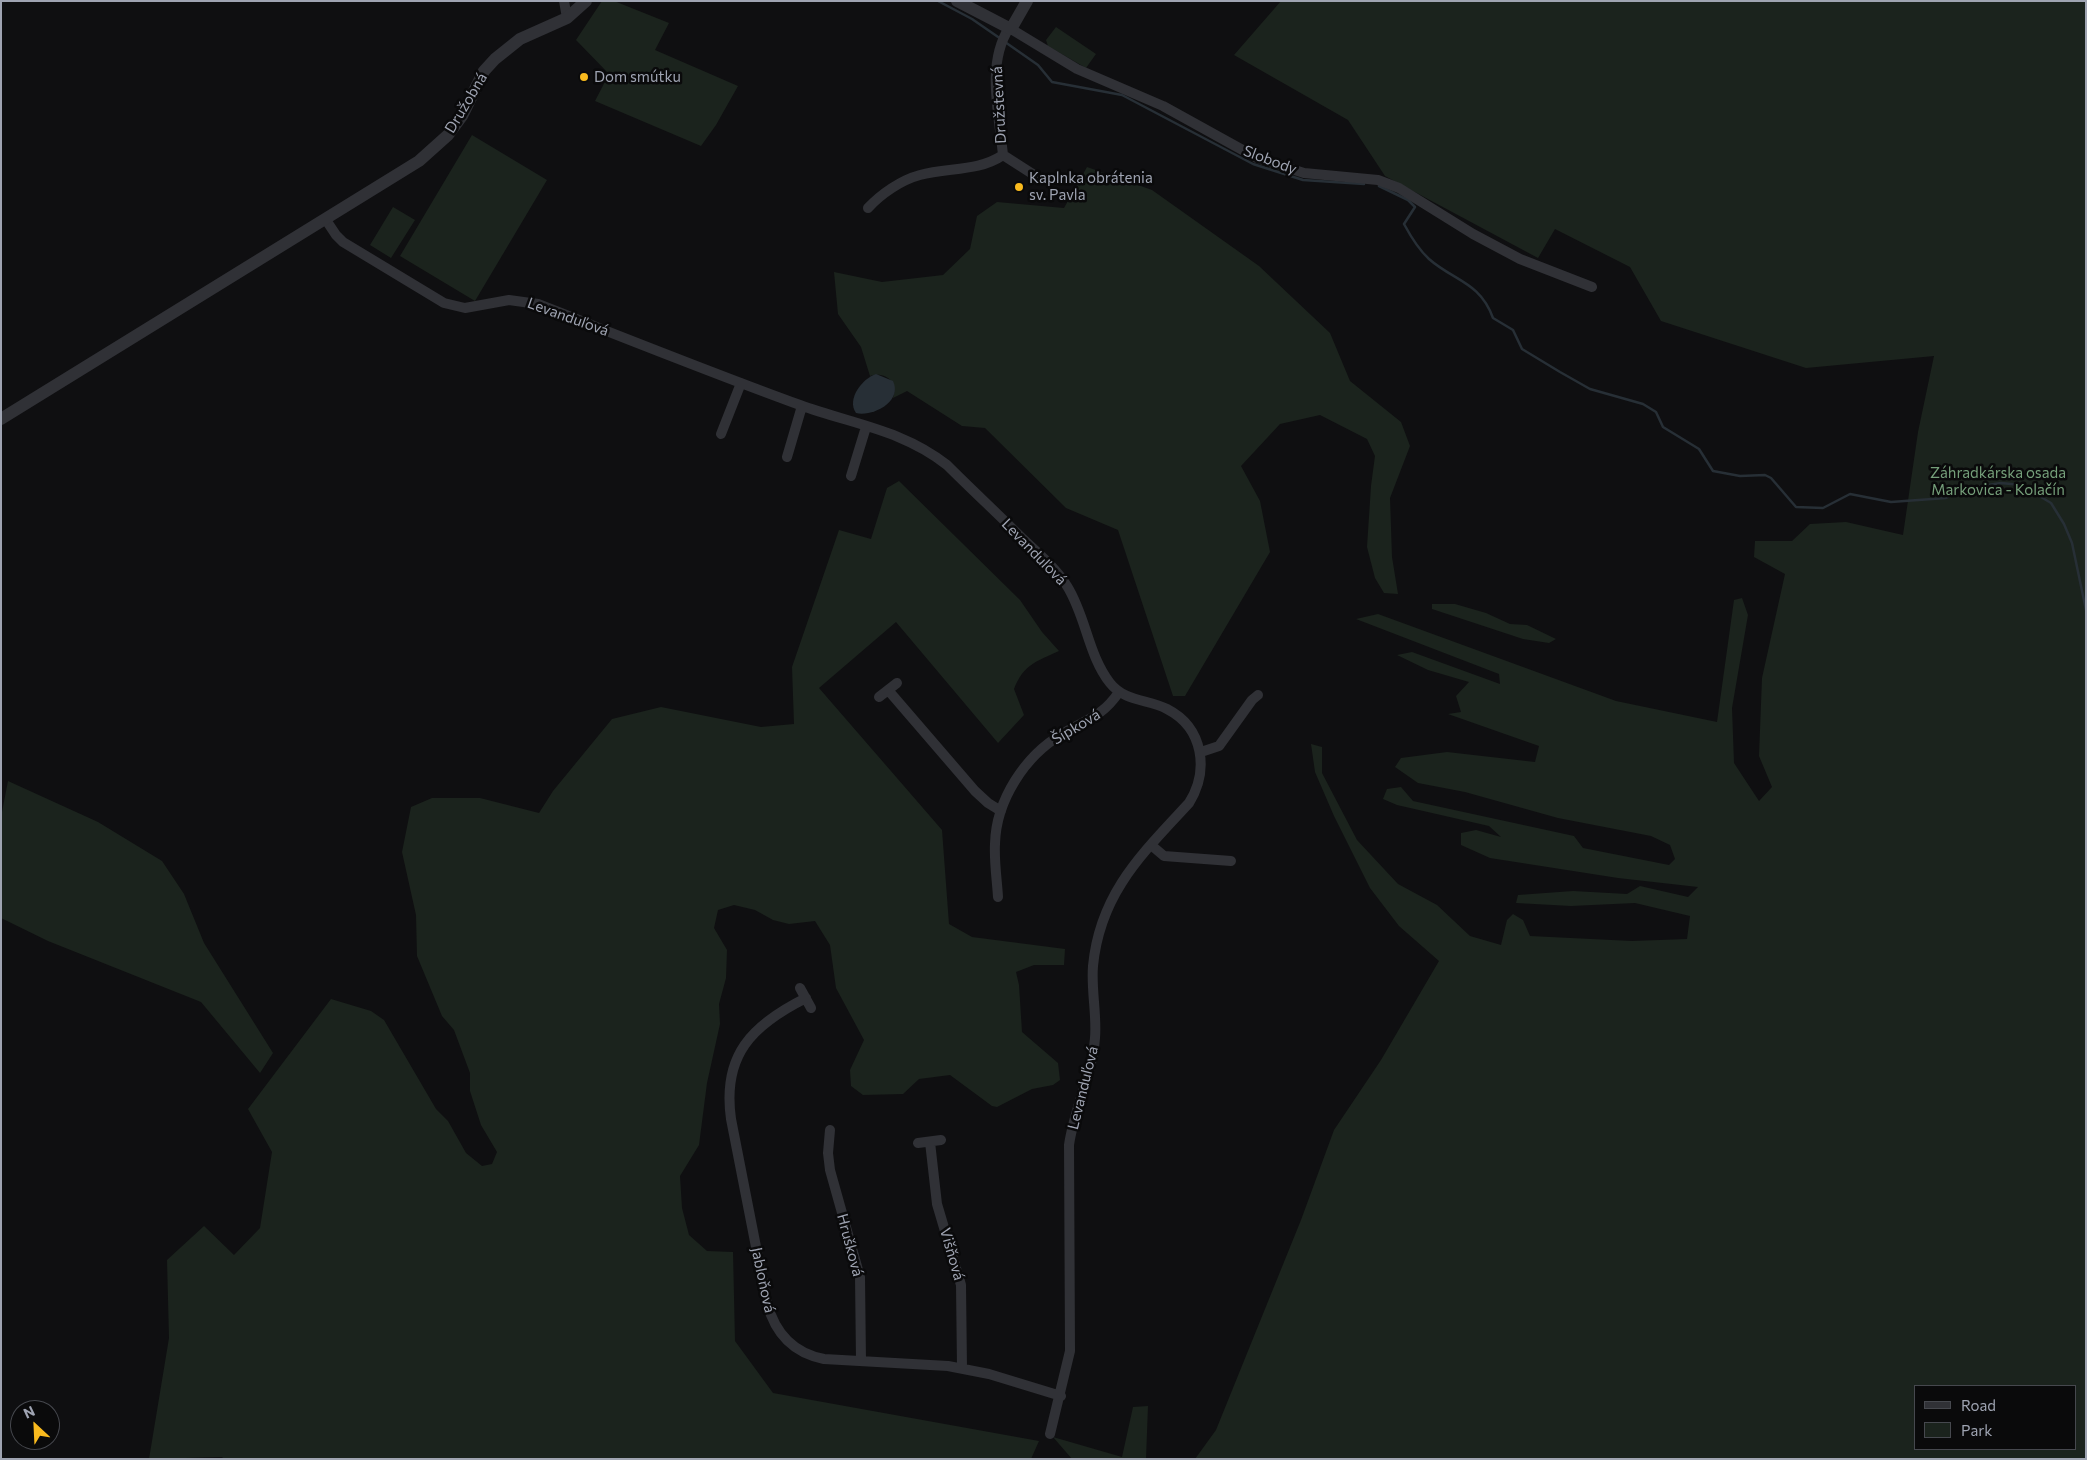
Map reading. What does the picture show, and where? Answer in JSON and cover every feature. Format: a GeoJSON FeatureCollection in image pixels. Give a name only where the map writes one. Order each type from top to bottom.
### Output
{"type":"FeatureCollection","features":[{"type":"Feature","properties":{"kind":"street"},"geometry":{"type":"LineString","coordinates":[[564,1],[567,18]]}},
{"type":"Feature","properties":{"kind":"street","name":"Družobná"},"geometry":{"type":"LineString","coordinates":[[1,419],[419,161],[448,135],[462,116],[484,72],[495,59],[520,39],[567,18],[586,1]]}},
{"type":"Feature","properties":{"kind":"street","name":"Slobody"},"geometry":{"type":"LineString","coordinates":[[957,1],[1006,34],[1077,69],[1162,106],[1256,158],[1304,173],[1385,182],[1399,188],[1473,234],[1520,259],[1592,286]]}},
{"type":"Feature","properties":{"kind":"street","name":"Družstevná"},"geometry":{"type":"LineString","coordinates":[[1002,154],[996,81],[997,55],[1006,34],[1028,1]]}},
{"type":"Feature","properties":{"kind":"street","name":"Družstevná"},"geometry":{"type":"LineString","coordinates":[[1002,154],[1042,180]]}},
{"type":"Feature","properties":{"kind":"street","name":"Družstevná"},"geometry":{"type":"LineString","coordinates":[[868,208],[878,198],[911,178],[921,174],[981,166],[1002,154]]}},
{"type":"Feature","properties":{"kind":"street","name":"Levanduľová"},"geometry":{"type":"LineString","coordinates":[[326,220],[343,242],[444,303],[465,308],[509,300],[538,304],[802,406],[911,441],[932,453],[947,465],[1052,568],[1074,596],[1102,670],[1119,692],[1134,699],[1157,705],[1177,715],[1192,732],[1201,752],[1201,775],[1195,794],[1189,804],[1126,875],[1104,915],[1095,952],[1093,985],[1095,1039],[1091,1060],[1072,1125],[1069,1145],[1070,1351],[1061,1396],[1050,1434]]}},
{"type":"Feature","properties":{"kind":"street"},"geometry":{"type":"LineString","coordinates":[[721,434],[741,383]]}},
{"type":"Feature","properties":{"kind":"street"},"geometry":{"type":"LineString","coordinates":[[787,457],[802,406]]}},
{"type":"Feature","properties":{"kind":"street"},"geometry":{"type":"LineString","coordinates":[[851,476],[866,427]]}},
{"type":"Feature","properties":{"kind":"street"},"geometry":{"type":"LineString","coordinates":[[879,697],[897,683]]}},
{"type":"Feature","properties":{"kind":"street"},"geometry":{"type":"LineString","coordinates":[[888,690],[975,791],[988,803],[1001,811]]}},
{"type":"Feature","properties":{"kind":"street","name":"Šípková"},"geometry":{"type":"LineString","coordinates":[[998,897],[995,844],[1001,811],[1014,782],[1037,753],[1061,734],[1102,712],[1119,692]]}},
{"type":"Feature","properties":{"kind":"street"},"geometry":{"type":"LineString","coordinates":[[1201,752],[1219,746],[1258,695]]}},
{"type":"Feature","properties":{"kind":"street"},"geometry":{"type":"LineString","coordinates":[[1151,845],[1164,856],[1231,861]]}},
{"type":"Feature","properties":{"kind":"street"},"geometry":{"type":"LineString","coordinates":[[800,988],[811,1008]]}},
{"type":"Feature","properties":{"kind":"street","name":"Jabloňová"},"geometry":{"type":"LineString","coordinates":[[806,998],[772,1016],[745,1043],[730,1078],[731,1119],[767,1303],[775,1327],[790,1344],[812,1357],[962,1368],[1061,1396]]}},
{"type":"Feature","properties":{"kind":"street","name":"Hrušková"},"geometry":{"type":"LineString","coordinates":[[830,1130],[828,1153],[830,1170],[860,1277],[861,1361]]}},
{"type":"Feature","properties":{"kind":"street"},"geometry":{"type":"LineString","coordinates":[[918,1143],[941,1140]]}},
{"type":"Feature","properties":{"kind":"street","name":"Višňová"},"geometry":{"type":"LineString","coordinates":[[930,1142],[937,1204],[961,1285],[962,1368]]}},
{"type":"Feature","properties":{"kind":"green space"},"geometry":{"type":"Polygon","coordinates":[[[602,1],[614,1],[669,23],[655,50],[738,86],[716,125],[701,146],[595,101],[609,74],[576,40],[602,1]]]}},
{"type":"Feature","properties":{"kind":"green space","name":"Záhradkárska osada Markovica - Kolačín"},"geometry":{"type":"Polygon","coordinates":[[[1281,1],[2086,1],[2086,1459],[1195,1459],[1216,1430],[1301,1220],[1334,1130],[1381,1060],[1439,961],[1399,926],[1370,888],[1334,816],[1315,772],[1311,744],[1322,747],[1322,773],[1357,840],[1398,884],[1437,905],[1470,936],[1501,945],[1507,920],[1513,914],[1523,920],[1530,936],[1632,941],[1687,939],[1690,916],[1635,903],[1571,906],[1516,903],[1518,895],[1573,891],[1627,894],[1640,886],[1688,897],[1698,887],[1618,878],[1490,858],[1461,845],[1461,833],[1476,830],[1501,837],[1489,826],[1397,805],[1383,799],[1387,789],[1401,787],[1413,801],[1574,836],[1583,848],[1669,865],[1675,859],[1670,845],[1651,836],[1558,818],[1465,792],[1418,783],[1395,767],[1401,758],[1447,752],[1535,762],[1539,746],[1448,714],[1461,712],[1456,696],[1469,682],[1428,670],[1397,655],[1412,652],[1500,684],[1499,674],[1356,619],[1378,614],[1616,701],[1717,722],[1734,600],[1742,598],[1748,615],[1732,708],[1734,763],[1759,801],[1772,787],[1759,756],[1762,678],[1785,574],[1754,557],[1755,541],[1792,541],[1810,524],[1846,522],[1903,535],[1918,432],[1934,356],[1806,368],[1661,321],[1630,267],[1555,229],[1538,258],[1385,176],[1348,120],[1234,55],[1281,1]]]}},
{"type":"Feature","properties":{"kind":"green space"},"geometry":{"type":"Polygon","coordinates":[[[1056,27],[1096,54],[1086,68],[1048,46],[1046,40],[1056,27]]]}},
{"type":"Feature","properties":{"kind":"green space"},"geometry":{"type":"Polygon","coordinates":[[[472,135],[547,180],[475,301],[400,256],[472,135]]]}},
{"type":"Feature","properties":{"kind":"green space"},"geometry":{"type":"Polygon","coordinates":[[[1087,167],[1152,190],[1259,266],[1330,333],[1350,381],[1401,422],[1410,446],[1390,498],[1392,557],[1398,594],[1384,593],[1375,578],[1367,547],[1375,456],[1367,439],[1320,415],[1280,424],[1241,466],[1260,501],[1270,552],[1185,696],[1173,696],[1118,530],[1066,508],[985,428],[962,426],[907,391],[893,398],[894,387],[892,383],[881,375],[870,376],[861,347],[838,314],[834,272],[882,282],[943,275],[970,249],[977,216],[997,202],[1064,208],[1087,167]]]}},
{"type":"Feature","properties":{"kind":"green space"},"geometry":{"type":"Polygon","coordinates":[[[393,207],[415,220],[391,258],[370,245],[393,207]]]}},
{"type":"Feature","properties":{"kind":"green space"},"geometry":{"type":"Polygon","coordinates":[[[899,481],[1020,600],[1042,632],[1059,651],[1037,661],[1022,674],[1014,689],[1024,715],[998,743],[896,622],[819,688],[942,830],[949,924],[972,937],[1065,949],[1064,965],[1034,965],[1016,972],[1019,985],[1022,1032],[1058,1063],[1060,1080],[1053,1085],[1032,1089],[997,1107],[992,1106],[950,1075],[919,1079],[903,1094],[863,1095],[851,1086],[850,1070],[864,1040],[836,988],[830,945],[815,921],[789,924],[773,920],[755,910],[734,905],[718,910],[714,928],[727,950],[726,978],[719,1004],[720,1024],[707,1083],[699,1145],[680,1176],[682,1208],[689,1235],[707,1251],[733,1252],[735,1341],[773,1393],[1039,1441],[1031,1459],[224,1459],[222,1457],[149,1459],[169,1338],[167,1260],[204,1226],[234,1255],[260,1228],[272,1152],[248,1109],[331,999],[371,1011],[384,1020],[436,1109],[448,1121],[466,1153],[482,1166],[492,1164],[497,1152],[481,1125],[470,1091],[470,1073],[454,1030],[442,1016],[417,956],[416,915],[402,852],[411,807],[432,798],[480,798],[539,813],[553,791],[612,719],[661,707],[761,727],[794,724],[792,667],[839,530],[871,539],[887,488],[899,481]]]}},
{"type":"Feature","properties":{"kind":"green space"},"geometry":{"type":"Polygon","coordinates":[[[1432,604],[1455,604],[1486,613],[1510,624],[1527,625],[1556,639],[1549,643],[1523,639],[1432,609],[1432,604]]]}},
{"type":"Feature","properties":{"kind":"green space"},"geometry":{"type":"Polygon","coordinates":[[[8,781],[98,822],[162,861],[184,894],[204,943],[273,1053],[260,1073],[201,1002],[48,941],[1,918],[1,817],[8,781]]]}},
{"type":"Feature","properties":{"kind":"green space"},"geometry":{"type":"Polygon","coordinates":[[[1148,1406],[1146,1459],[1072,1459],[1053,1437],[1122,1457],[1133,1407],[1148,1406]]]}},
{"type":"Feature","properties":{"kind":"shaded area"},"geometry":{"type":"Polygon","coordinates":[[[876,374],[893,381],[894,395],[890,401],[877,410],[863,414],[856,413],[853,402],[857,390],[861,384],[876,374]]]}},
{"type":"Feature","properties":{"kind":"waterway"},"geometry":{"type":"LineString","coordinates":[[938,1],[972,19],[1001,39]]}},
{"type":"Feature","properties":{"kind":"waterway"},"geometry":{"type":"LineString","coordinates":[[1005,42],[1038,65],[1052,82],[1122,95],[1253,164],[1303,180],[1364,184]]}},
{"type":"Feature","properties":{"kind":"waterway"},"geometry":{"type":"LineString","coordinates":[[1379,186],[1408,200],[1415,207],[1404,224],[1418,247],[1438,266],[1474,289],[1488,306],[1493,318],[1513,330],[1522,349],[1590,389],[1643,404],[1656,412],[1663,427],[1699,449],[1713,471],[1740,476],[1765,475],[1771,478],[1796,507],[1823,508],[1850,494],[1891,502],[1946,498],[1963,489],[2001,483],[2021,485],[2051,503],[2064,524],[2072,543],[2086,610]]}},
{"type":"Feature","properties":{"kind":"place","name":"Dom smútku"},"geometry":{"type":"Point","coordinates":[584,77]}},
{"type":"Feature","properties":{"kind":"place","name":"Kaplnka obrátenia sv. Pavla"},"geometry":{"type":"Point","coordinates":[1019,187]}}]}
